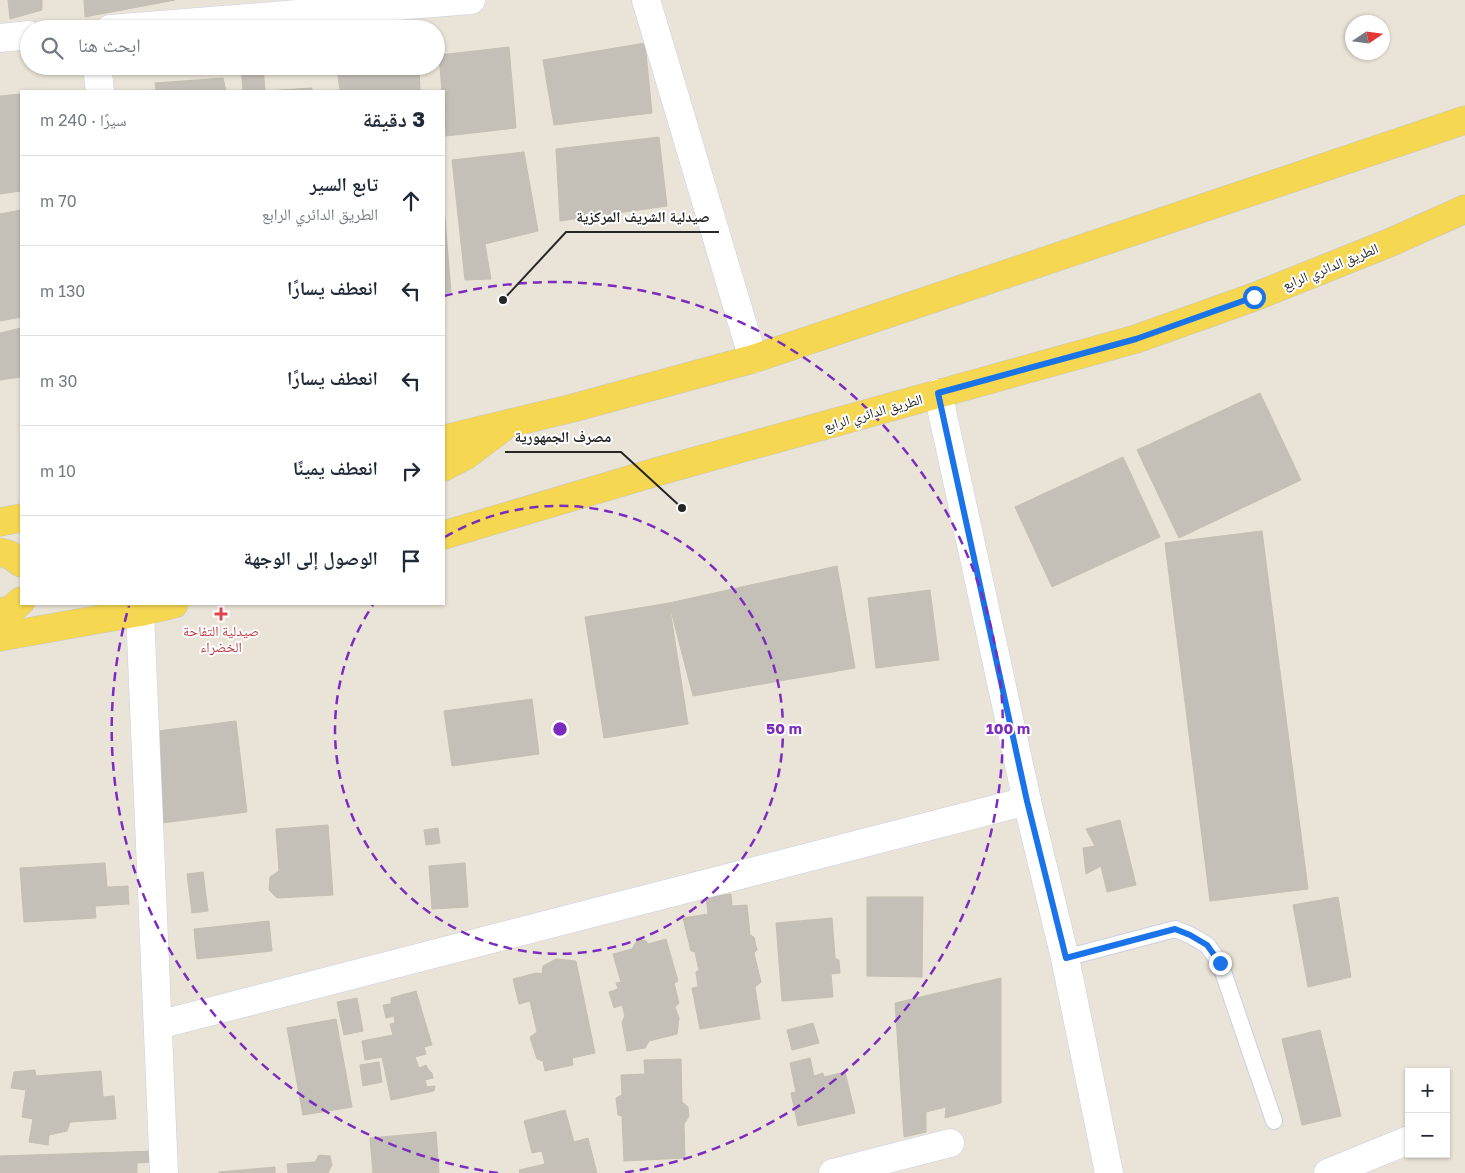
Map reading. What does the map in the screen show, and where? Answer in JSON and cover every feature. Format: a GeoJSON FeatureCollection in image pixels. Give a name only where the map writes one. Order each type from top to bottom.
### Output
{"type":"FeatureCollection","features":[{"type":"Feature","properties":{"kind":"main road"},"geometry":{"type":"LineString","coordinates":[[445,439],[573,408],[753,359],[1465,120]]}},
{"type":"Feature","properties":{"kind":"main road","name":"الطريق الدائري الرابع"},"geometry":{"type":"LineString","coordinates":[[445,535],[656,472],[1136,339],[1254,297],[1389,243],[1465,209]]}},
{"type":"Feature","properties":{"kind":"main road"},"geometry":{"type":"LineString","coordinates":[[445,466],[465,456],[508,423]]}},
{"type":"Feature","properties":{"kind":"main road"},"geometry":{"type":"LineString","coordinates":[[0,522],[20,518]]}},
{"type":"Feature","properties":{"kind":"main road"},"geometry":{"type":"LineString","coordinates":[[0,552],[10,555],[20,562]]}},
{"type":"Feature","properties":{"kind":"main road"},"geometry":{"type":"LineString","coordinates":[[0,612],[11,610],[20,602]]}},
{"type":"Feature","properties":{"kind":"main road"},"geometry":{"type":"LineString","coordinates":[[0,637],[170,605]]}},
{"type":"Feature","properties":{"kind":"street"},"geometry":{"type":"LineString","coordinates":[[168,20],[238,9],[471,0]]}},
{"type":"Feature","properties":{"kind":"street"},"geometry":{"type":"LineString","coordinates":[[646,0],[753,359]]}},
{"type":"Feature","properties":{"kind":"street"},"geometry":{"type":"LineString","coordinates":[[0,38],[20,36]]}},
{"type":"Feature","properties":{"kind":"street"},"geometry":{"type":"LineString","coordinates":[[98,75],[100,90]]}},
{"type":"Feature","properties":{"kind":"street"},"geometry":{"type":"LineString","coordinates":[[938,393],[1027,801],[1066,958],[1109,1173]]}},
{"type":"Feature","properties":{"kind":"street"},"geometry":{"type":"LineString","coordinates":[[140,612],[164,1173]]}},
{"type":"Feature","properties":{"kind":"street"},"geometry":{"type":"LineString","coordinates":[[158,1025],[1027,801]]}},
{"type":"Feature","properties":{"kind":"street"},"geometry":{"type":"LineString","coordinates":[[1328,1173],[1405,1142]]}},
{"type":"Feature","properties":{"kind":"street"},"geometry":{"type":"LineString","coordinates":[[833,1173],[917,1162],[950,1143]]}},
{"type":"Feature","properties":{"kind":"lane"},"geometry":{"type":"LineString","coordinates":[[1066,958],[1175,929],[1207,945],[1220,963],[1274,1121]]}},
{"type":"Feature","properties":{"kind":"building"},"geometry":{"type":"Polygon","coordinates":[[[8,0],[42,0],[42,10],[10,19],[8,0]]]}},
{"type":"Feature","properties":{"kind":"building"},"geometry":{"type":"Polygon","coordinates":[[[84,0],[175,0],[85,17],[84,0]]]}},
{"type":"Feature","properties":{"kind":"building"},"geometry":{"type":"Polygon","coordinates":[[[645,43],[652,113],[554,125],[543,60],[645,43]]]}},
{"type":"Feature","properties":{"kind":"building"},"geometry":{"type":"Polygon","coordinates":[[[509,47],[516,128],[446,136],[445,90],[442,90],[441,75],[445,75],[445,54],[509,47]]]}},
{"type":"Feature","properties":{"kind":"building"},"geometry":{"type":"Polygon","coordinates":[[[242,75],[264,75],[265,90],[243,90],[242,75]]]}},
{"type":"Feature","properties":{"kind":"building"},"geometry":{"type":"Polygon","coordinates":[[[338,75],[419,75],[420,90],[340,90],[338,75]]]}},
{"type":"Feature","properties":{"kind":"building"},"geometry":{"type":"Polygon","coordinates":[[[223,78],[226,90],[156,90],[155,83],[223,78]]]}},
{"type":"Feature","properties":{"kind":"building"},"geometry":{"type":"Polygon","coordinates":[[[312,88],[312,90],[281,90],[312,88]]]}},
{"type":"Feature","properties":{"kind":"building"},"geometry":{"type":"Polygon","coordinates":[[[20,94],[20,191],[0,194],[0,96],[20,94]]]}},
{"type":"Feature","properties":{"kind":"building"},"geometry":{"type":"Polygon","coordinates":[[[659,137],[667,206],[560,221],[556,149],[659,137]]]}},
{"type":"Feature","properties":{"kind":"building"},"geometry":{"type":"Polygon","coordinates":[[[524,152],[538,231],[485,244],[491,279],[465,280],[452,160],[524,152]]]}},
{"type":"Feature","properties":{"kind":"building"},"geometry":{"type":"Polygon","coordinates":[[[20,210],[20,317],[0,321],[0,214],[20,210]]]}},
{"type":"Feature","properties":{"kind":"building"},"geometry":{"type":"Polygon","coordinates":[[[445,219],[451,292],[445,294],[445,219]]]}},
{"type":"Feature","properties":{"kind":"building"},"geometry":{"type":"Polygon","coordinates":[[[20,328],[20,377],[0,380],[0,333],[20,328]]]}},
{"type":"Feature","properties":{"kind":"building"},"geometry":{"type":"Polygon","coordinates":[[[1260,393],[1301,480],[1179,538],[1137,450],[1260,393]]]}},
{"type":"Feature","properties":{"kind":"building"},"geometry":{"type":"Polygon","coordinates":[[[1123,457],[1160,537],[1052,587],[1015,507],[1123,457]]]}},
{"type":"Feature","properties":{"kind":"building"},"geometry":{"type":"Polygon","coordinates":[[[1262,531],[1308,889],[1210,901],[1165,543],[1262,531]]]}},
{"type":"Feature","properties":{"kind":"building"},"geometry":{"type":"Polygon","coordinates":[[[837,566],[855,668],[693,696],[669,603],[837,566]]]}},
{"type":"Feature","properties":{"kind":"building"},"geometry":{"type":"Polygon","coordinates":[[[930,590],[939,660],[876,668],[868,598],[930,590]]]}},
{"type":"Feature","properties":{"kind":"building"},"geometry":{"type":"Polygon","coordinates":[[[669,603],[688,724],[604,738],[585,617],[669,603]]]}},
{"type":"Feature","properties":{"kind":"building"},"geometry":{"type":"Polygon","coordinates":[[[532,699],[539,754],[452,766],[444,711],[532,699]]]}},
{"type":"Feature","properties":{"kind":"building"},"geometry":{"type":"Polygon","coordinates":[[[236,721],[247,812],[162,823],[150,732],[236,721]]]}},
{"type":"Feature","properties":{"kind":"building"},"geometry":{"type":"Polygon","coordinates":[[[1120,820],[1136,885],[1107,892],[1101,866],[1086,874],[1083,848],[1095,846],[1086,829],[1120,820]]]}},
{"type":"Feature","properties":{"kind":"building"},"geometry":{"type":"Polygon","coordinates":[[[328,825],[333,895],[277,898],[269,890],[270,877],[279,871],[276,829],[328,825]]]}},
{"type":"Feature","properties":{"kind":"building"},"geometry":{"type":"Polygon","coordinates":[[[438,828],[440,843],[426,845],[424,830],[438,828]]]}},
{"type":"Feature","properties":{"kind":"building"},"geometry":{"type":"Polygon","coordinates":[[[105,863],[107,887],[128,886],[129,904],[95,906],[96,918],[24,922],[20,868],[105,863]]]}},
{"type":"Feature","properties":{"kind":"building"},"geometry":{"type":"Polygon","coordinates":[[[465,863],[468,907],[432,909],[429,866],[465,863]]]}},
{"type":"Feature","properties":{"kind":"building"},"geometry":{"type":"Polygon","coordinates":[[[203,872],[208,911],[192,913],[187,874],[203,872]]]}},
{"type":"Feature","properties":{"kind":"building"},"geometry":{"type":"Polygon","coordinates":[[[731,894],[732,906],[747,905],[750,935],[754,937],[757,950],[754,953],[761,982],[755,987],[760,1019],[700,1029],[692,988],[698,987],[696,972],[699,970],[695,952],[691,951],[683,918],[708,914],[706,897],[731,894]]]}},
{"type":"Feature","properties":{"kind":"building"},"geometry":{"type":"Polygon","coordinates":[[[867,897],[923,897],[922,977],[867,976],[867,897]]]}},
{"type":"Feature","properties":{"kind":"building"},"geometry":{"type":"Polygon","coordinates":[[[1338,897],[1351,977],[1308,987],[1293,905],[1338,897]]]}},
{"type":"Feature","properties":{"kind":"building"},"geometry":{"type":"Polygon","coordinates":[[[832,918],[835,958],[839,960],[840,973],[831,974],[833,997],[782,1001],[776,923],[832,918]]]}},
{"type":"Feature","properties":{"kind":"building"},"geometry":{"type":"Polygon","coordinates":[[[269,921],[272,951],[197,959],[194,929],[269,921]]]}},
{"type":"Feature","properties":{"kind":"building"},"geometry":{"type":"Polygon","coordinates":[[[638,939],[646,941],[648,944],[666,939],[678,981],[674,983],[679,1003],[675,1007],[679,1018],[677,1034],[649,1041],[645,1048],[627,1051],[622,1022],[625,1016],[622,1005],[614,1008],[609,992],[618,989],[616,983],[621,982],[613,954],[632,949],[638,939]]]}},
{"type":"Feature","properties":{"kind":"building"},"geometry":{"type":"Polygon","coordinates":[[[556,959],[576,961],[595,1053],[572,1058],[573,1065],[545,1071],[543,1061],[537,1059],[530,1037],[537,1032],[530,1001],[519,1004],[513,979],[536,973],[542,974],[543,966],[556,959]]]}},
{"type":"Feature","properties":{"kind":"building"},"geometry":{"type":"Polygon","coordinates":[[[1001,978],[1001,1103],[945,1118],[946,1107],[926,1112],[926,1132],[904,1137],[895,1003],[1001,978]]]}},
{"type":"Feature","properties":{"kind":"building"},"geometry":{"type":"Polygon","coordinates":[[[416,991],[432,1045],[424,1047],[426,1054],[415,1057],[419,1068],[426,1065],[432,1073],[433,1078],[425,1080],[427,1087],[435,1086],[434,1091],[391,1100],[382,1057],[365,1060],[362,1041],[393,1035],[390,1024],[395,1023],[394,1016],[386,1018],[383,1005],[391,1004],[391,998],[416,991]]]}},
{"type":"Feature","properties":{"kind":"building"},"geometry":{"type":"Polygon","coordinates":[[[357,998],[363,1031],[344,1035],[337,1002],[357,998]]]}},
{"type":"Feature","properties":{"kind":"building"},"geometry":{"type":"Polygon","coordinates":[[[336,1019],[352,1107],[303,1115],[287,1028],[336,1019]]]}},
{"type":"Feature","properties":{"kind":"building"},"geometry":{"type":"Polygon","coordinates":[[[813,1023],[819,1043],[792,1050],[787,1030],[813,1023]]]}},
{"type":"Feature","properties":{"kind":"building"},"geometry":{"type":"Polygon","coordinates":[[[1320,1030],[1341,1116],[1302,1125],[1282,1039],[1320,1030]]]}},
{"type":"Feature","properties":{"kind":"building"},"geometry":{"type":"Polygon","coordinates":[[[810,1058],[814,1076],[823,1073],[824,1077],[845,1072],[855,1113],[798,1126],[791,1093],[796,1092],[790,1063],[810,1058]]]}},
{"type":"Feature","properties":{"kind":"building"},"geometry":{"type":"Polygon","coordinates":[[[681,1059],[682,1102],[688,1107],[689,1116],[684,1124],[685,1158],[624,1161],[622,1116],[618,1115],[616,1098],[622,1095],[621,1075],[645,1074],[644,1060],[681,1059]]]}},
{"type":"Feature","properties":{"kind":"building"},"geometry":{"type":"Polygon","coordinates":[[[379,1062],[382,1082],[363,1086],[360,1065],[379,1062]]]}},
{"type":"Feature","properties":{"kind":"building"},"geometry":{"type":"Polygon","coordinates":[[[35,1070],[36,1076],[101,1071],[103,1097],[114,1096],[116,1119],[70,1122],[67,1131],[49,1135],[48,1145],[29,1142],[33,1119],[22,1117],[26,1090],[11,1088],[14,1072],[35,1070]]]}},
{"type":"Feature","properties":{"kind":"building"},"geometry":{"type":"Polygon","coordinates":[[[565,1110],[574,1142],[588,1138],[597,1173],[520,1173],[519,1170],[545,1164],[542,1151],[532,1153],[524,1121],[565,1110]]]}},
{"type":"Feature","properties":{"kind":"building"},"geometry":{"type":"Polygon","coordinates":[[[436,1132],[439,1173],[373,1173],[370,1138],[436,1132]]]}},
{"type":"Feature","properties":{"kind":"building"},"geometry":{"type":"Polygon","coordinates":[[[155,1151],[155,1162],[137,1163],[137,1173],[0,1173],[0,1156],[155,1151]]]}},
{"type":"Feature","properties":{"kind":"building"},"geometry":{"type":"Polygon","coordinates":[[[319,1155],[330,1156],[332,1165],[328,1173],[288,1173],[287,1164],[315,1162],[319,1155]]]}},
{"type":"Feature","properties":{"kind":"building"},"geometry":{"type":"Polygon","coordinates":[[[275,1167],[275,1173],[219,1173],[219,1172],[275,1167]]]}},
{"type":"Feature","properties":{"kind":"place","name":"صيدلية الشريف المركزية"},"geometry":{"type":"Point","coordinates":[503,300]}},
{"type":"Feature","properties":{"kind":"place","name":"مصرف الجمهورية"},"geometry":{"type":"Point","coordinates":[682,508]}},
{"type":"Feature","properties":{"kind":"place","name":"صيدلية التفاحة الخضراء"},"geometry":{"type":"Point","coordinates":[221,614]}},
{"type":"Feature","properties":{"kind":"route"},"geometry":{"type":"LineString","coordinates":[[1220,963],[1207,945],[1175,929],[1066,958],[1027,801],[938,393],[1136,339],[1254,297]]}}]}
